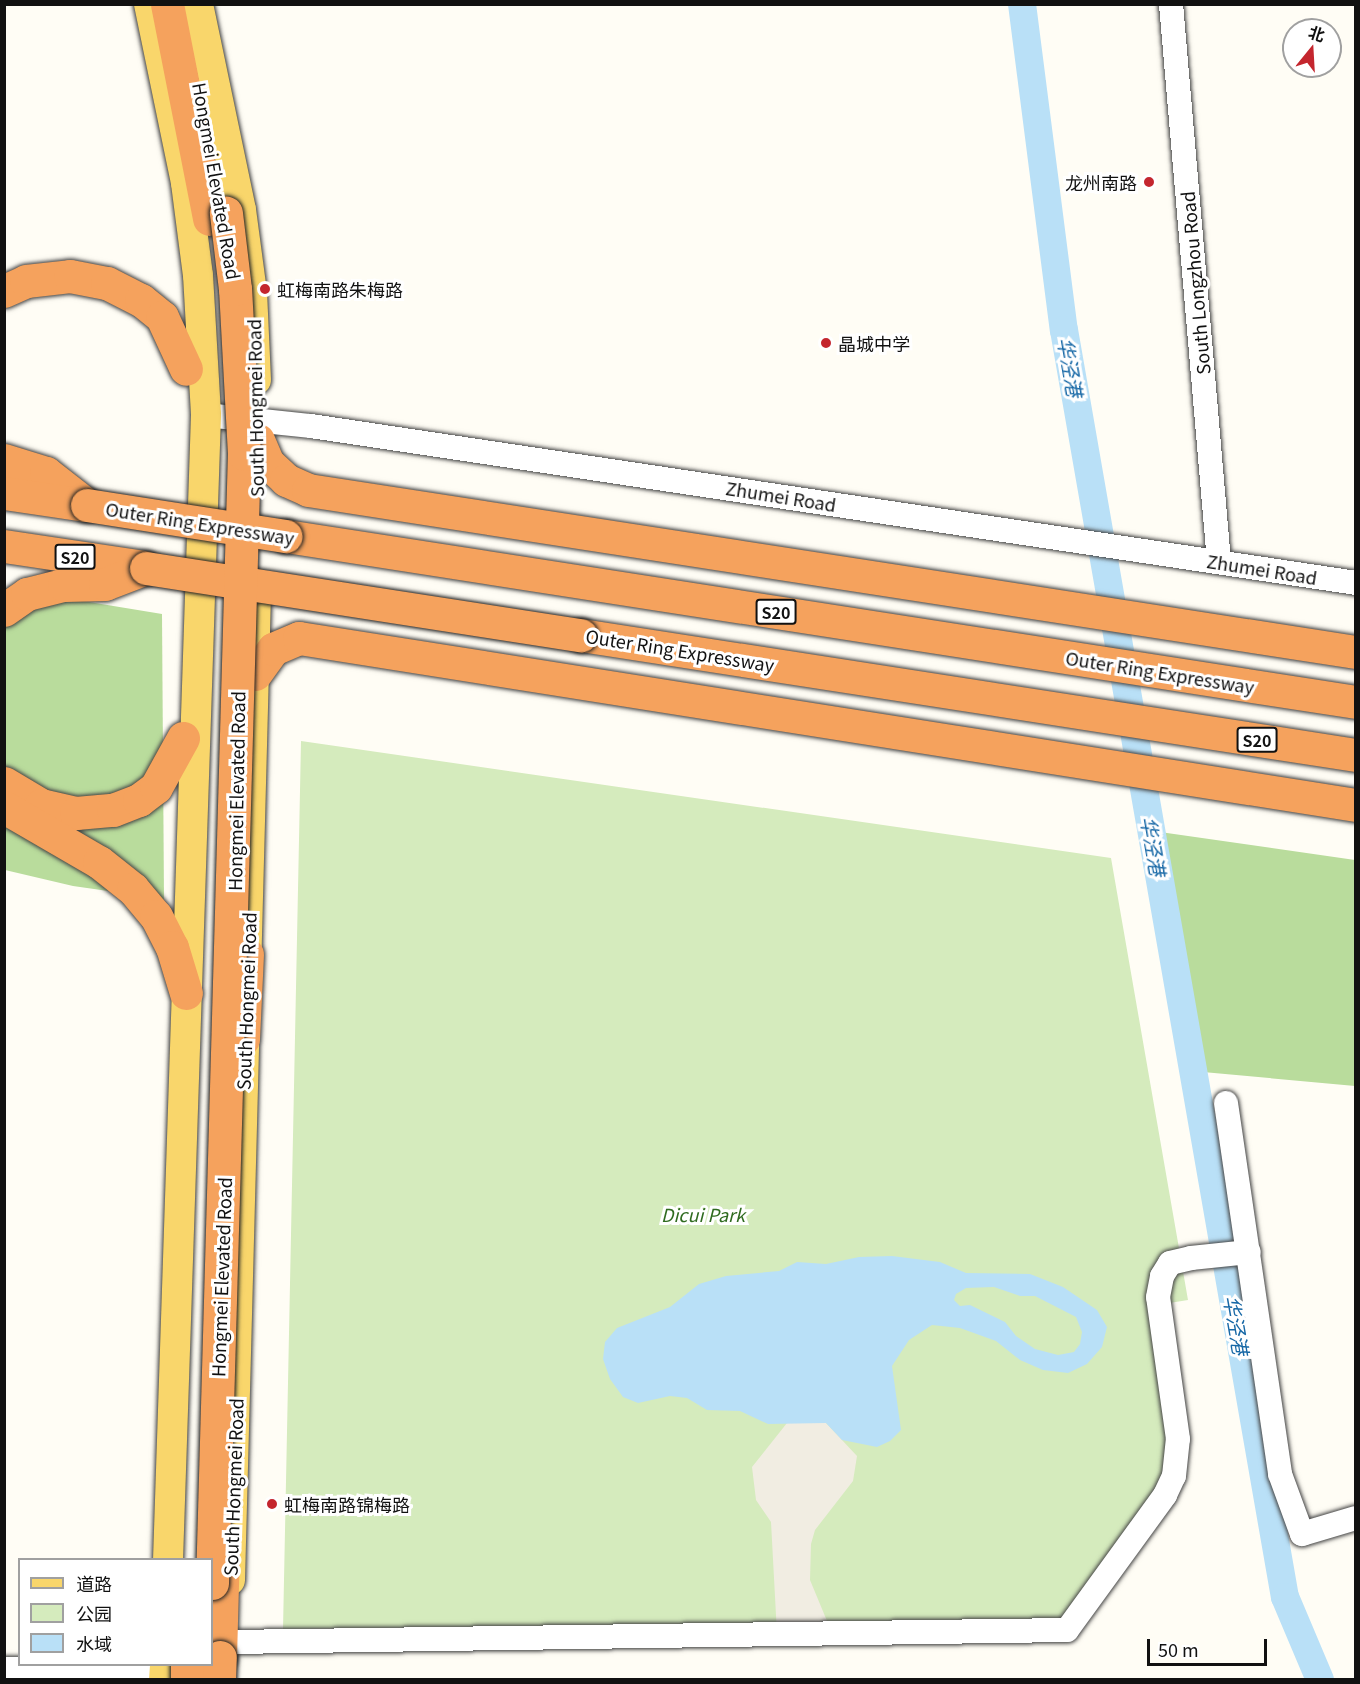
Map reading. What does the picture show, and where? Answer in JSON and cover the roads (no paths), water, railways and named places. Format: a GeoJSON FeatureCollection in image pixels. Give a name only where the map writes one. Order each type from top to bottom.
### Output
{"type":"FeatureCollection","features":[{"type":"Feature","properties":{"kind":"highway","name":"Hongmei Elevated Road"},"geometry":{"type":"LineString","coordinates":[[167,4],[213,247],[225,455],[190,1558]]}},
{"type":"Feature","properties":{"kind":"highway","name":"Hongmei Elevated Road"},"geometry":{"type":"LineString","coordinates":[[184,4],[233,258],[244,454],[213,1558]]}},
{"type":"Feature","properties":{"kind":"highway"},"geometry":{"type":"LineString","coordinates":[[15,286],[70,276],[107,283],[141,300],[162,317],[186,369]]}},
{"type":"Feature","properties":{"kind":"highway"},"geometry":{"type":"LineString","coordinates":[[258,430],[268,463],[280,474],[308,490],[1356,652]]}},
{"type":"Feature","properties":{"kind":"highway"},"geometry":{"type":"LineString","coordinates":[[4,460],[46,473],[87,506]]}},
{"type":"Feature","properties":{"kind":"highway","name":"Outer Ring Expressway"},"geometry":{"type":"LineString","coordinates":[[4,493],[1356,702]]}},
{"type":"Feature","properties":{"kind":"highway","name":"Outer Ring Expressway"},"geometry":{"type":"LineString","coordinates":[[4,546],[1356,755]]}},
{"type":"Feature","properties":{"kind":"highway"},"geometry":{"type":"LineString","coordinates":[[4,610],[27,594],[64,585],[105,584],[146,568]]}},
{"type":"Feature","properties":{"kind":"highway"},"geometry":{"type":"LineString","coordinates":[[255,674],[273,649],[299,638],[1356,805]]}},
{"type":"Feature","properties":{"kind":"highway"},"geometry":{"type":"LineString","coordinates":[[4,783],[41,805],[75,813],[113,810],[139,800],[156,787],[183,738]]}},
{"type":"Feature","properties":{"kind":"highway"},"geometry":{"type":"LineString","coordinates":[[4,807],[99,862],[133,889],[156,916],[172,947],[186,993]]}},
{"type":"Feature","properties":{"kind":"highway"},"geometry":{"type":"LineString","coordinates":[[220,1669],[232,1239],[247,954]]}},
{"type":"Feature","properties":{"kind":"main road"},"geometry":{"type":"LineString","coordinates":[[148,4],[138,28],[172,190],[189,423],[180,896],[188,941]]}},
{"type":"Feature","properties":{"kind":"main road"},"geometry":{"type":"LineString","coordinates":[[148,4],[186,183],[198,275],[206,415],[168,1558]]}},
{"type":"Feature","properties":{"kind":"main road","name":"South Hongmei Road"},"geometry":{"type":"LineString","coordinates":[[198,4],[241,210],[252,292],[258,430],[255,674],[247,954],[220,1669]]}},
{"type":"Feature","properties":{"kind":"street","name":"South Longzhou Road"},"geometry":{"type":"LineString","coordinates":[[1171,4],[1218,562]]}},
{"type":"Feature","properties":{"kind":"street","name":"Zhumei Road"},"geometry":{"type":"LineString","coordinates":[[206,415],[258,430],[1070,539],[1356,583]]}},
{"type":"Feature","properties":{"kind":"street"},"geometry":{"type":"LineString","coordinates":[[1226,1102],[1280,1474],[1302,1534],[1356,1518]]}},
{"type":"Feature","properties":{"kind":"street"},"geometry":{"type":"LineString","coordinates":[[4,1669],[173,1671],[1067,1630],[1166,1495],[1173,1476],[1178,1439],[1158,1297],[1162,1276],[1170,1263],[1249,1251]]}},
{"type":"Feature","properties":{"kind":"water"},"geometry":{"type":"Polygon","coordinates":[[[892,1256],[940,1262],[966,1273],[1030,1274],[1063,1287],[1097,1310],[1107,1327],[1102,1347],[1087,1364],[1068,1373],[1043,1370],[1020,1360],[996,1341],[960,1328],[932,1325],[909,1340],[892,1366],[901,1430],[890,1441],[877,1447],[842,1440],[826,1423],[768,1424],[740,1411],[707,1410],[687,1398],[670,1396],[638,1403],[623,1397],[610,1379],[603,1359],[605,1342],[617,1328],[670,1307],[699,1284],[726,1276],[779,1271],[797,1262],[826,1264],[859,1257],[892,1256]],[[994,1287],[966,1288],[956,1294],[954,1300],[960,1306],[970,1305],[1005,1322],[1016,1336],[1035,1349],[1058,1355],[1074,1352],[1080,1344],[1082,1332],[1076,1317],[1035,1296],[1020,1296],[994,1287]]]}},
{"type":"Feature","properties":{"kind":"waterway","name":"华泾港"},"geometry":{"type":"LineString","coordinates":[[1022,4],[1064,330],[1285,1597],[1320,1680]]}},
{"type":"Feature","properties":{"kind":"place","name":"龙州南路"},"geometry":{"type":"Point","coordinates":[1149,182]}},
{"type":"Feature","properties":{"kind":"place","name":"虹梅南路朱梅路"},"geometry":{"type":"Point","coordinates":[265,289]}},
{"type":"Feature","properties":{"kind":"place","name":"晶城中学"},"geometry":{"type":"Point","coordinates":[826,343]}},
{"type":"Feature","properties":{"kind":"place","name":"虹梅南路锦梅路"},"geometry":{"type":"Point","coordinates":[272,1504]}},
{"type":"Feature","properties":{"kind":"park label","name":"Dicui Park"},"geometry":{"type":"Point","coordinates":[703,1214]}}]}
